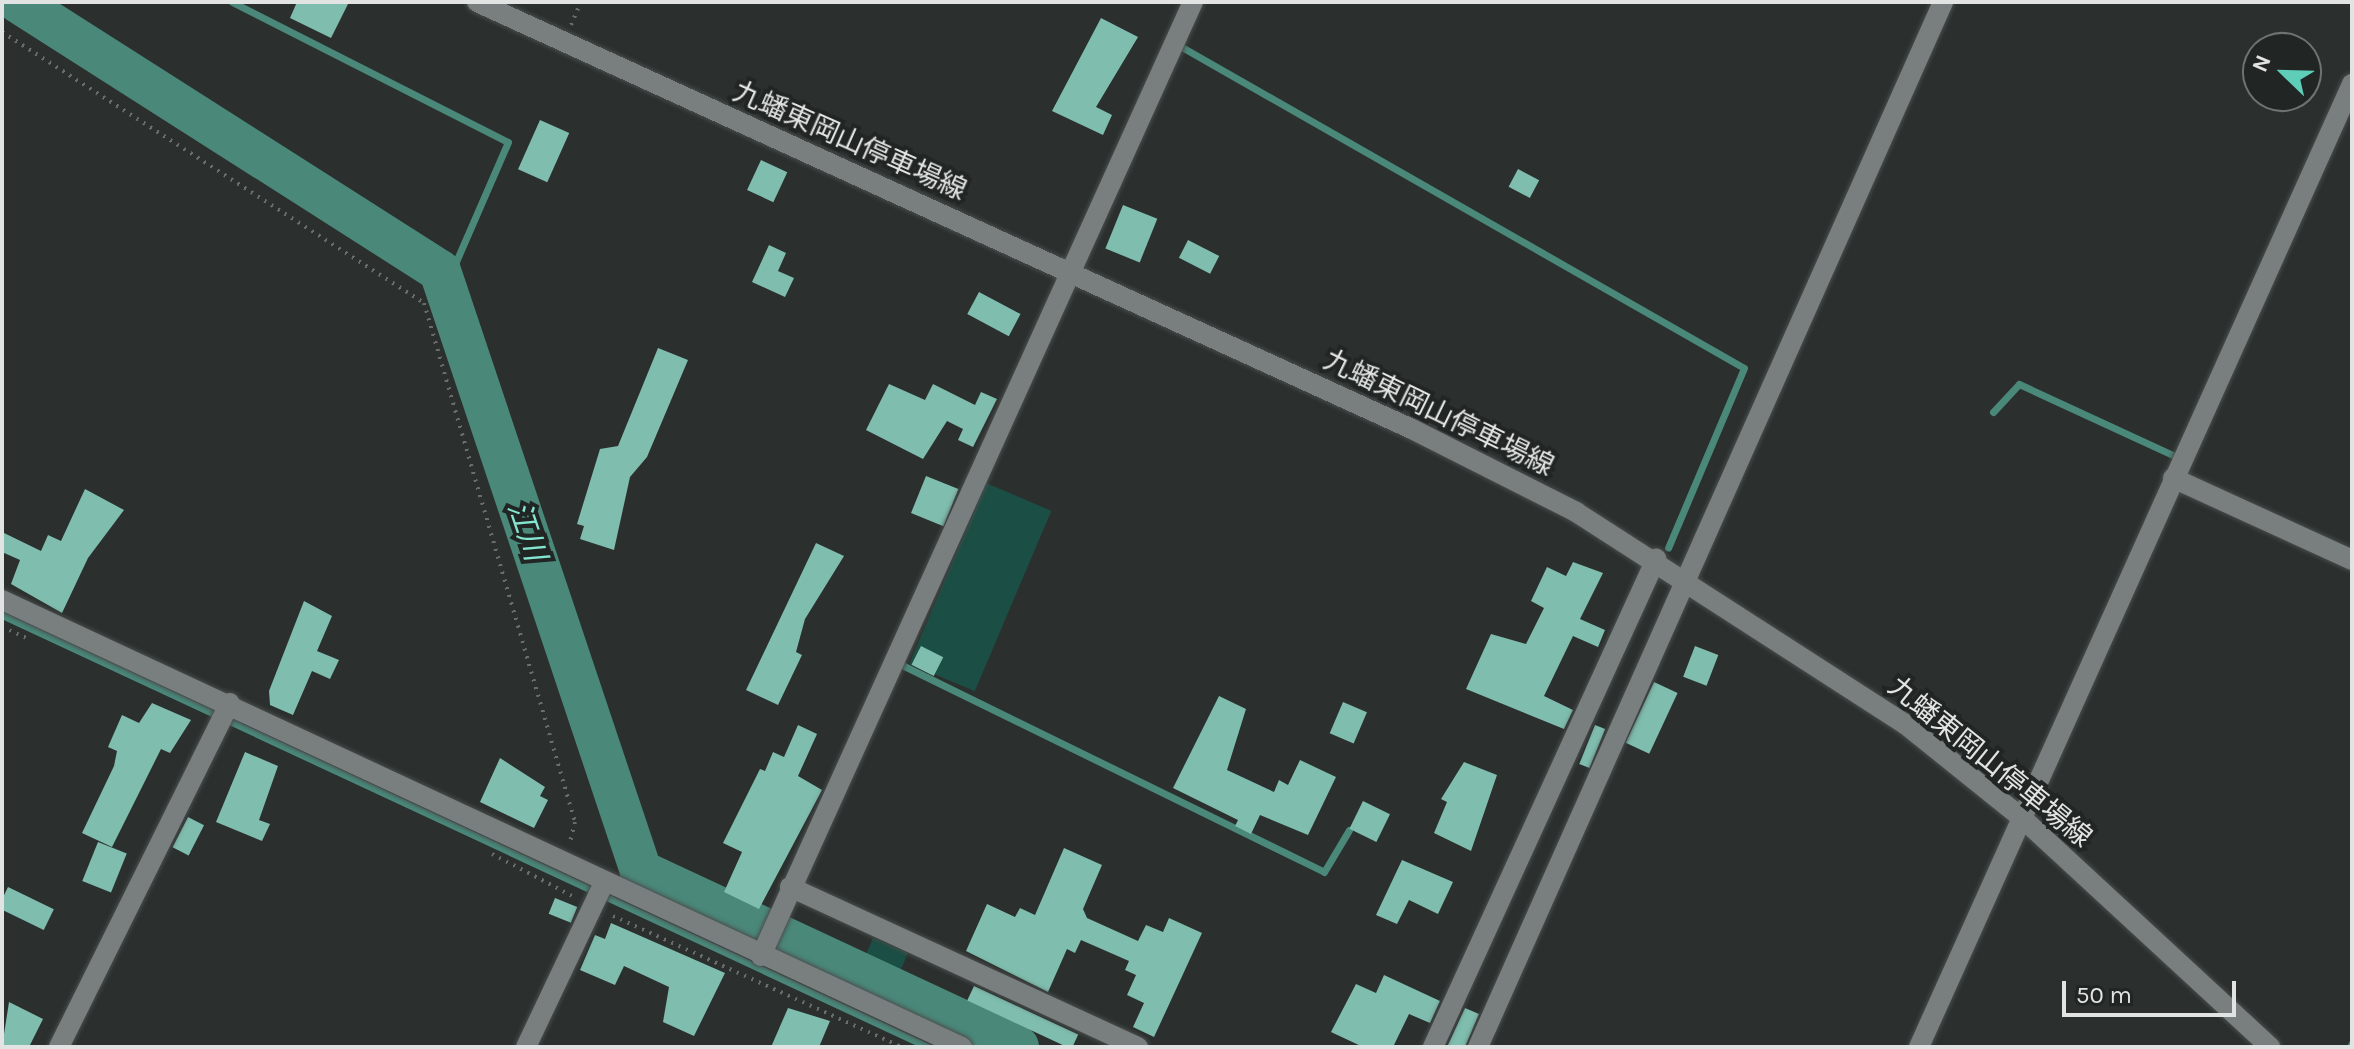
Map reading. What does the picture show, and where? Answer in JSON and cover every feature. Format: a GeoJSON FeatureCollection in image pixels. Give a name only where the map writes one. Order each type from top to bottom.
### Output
{"type":"FeatureCollection","features":[{"type":"Feature","properties":{"kind":"street","name":"九蟠東岡山停車場線"},"geometry":{"type":"LineString","coordinates":[[477,2],[1511,477],[1656,559],[1905,724],[2022,818],[2270,1047]]}},
{"type":"Feature","properties":{"kind":"street"},"geometry":{"type":"LineString","coordinates":[[761,956],[781,907],[795,889],[1193,2]]}},
{"type":"Feature","properties":{"kind":"street"},"geometry":{"type":"LineString","coordinates":[[1478,1047],[1943,2]]}},
{"type":"Feature","properties":{"kind":"street"},"geometry":{"type":"LineString","coordinates":[[1919,1047],[2179,481],[2352,84]]}},
{"type":"Feature","properties":{"kind":"street"},"geometry":{"type":"LineString","coordinates":[[2179,481],[2352,560]]}},
{"type":"Feature","properties":{"kind":"street"},"geometry":{"type":"LineString","coordinates":[[1433,1047],[1656,559]]}},
{"type":"Feature","properties":{"kind":"street"},"geometry":{"type":"LineString","coordinates":[[2,600],[226,712],[560,863],[598,898],[761,956],[962,1047]]}},
{"type":"Feature","properties":{"kind":"street"},"geometry":{"type":"LineString","coordinates":[[59,1047],[226,712]]}},
{"type":"Feature","properties":{"kind":"street"},"geometry":{"type":"LineString","coordinates":[[795,889],[1138,1047]]}},
{"type":"Feature","properties":{"kind":"street"},"geometry":{"type":"LineString","coordinates":[[526,1047],[598,898]]}},
{"type":"Feature","properties":{"kind":"path"},"geometry":{"type":"LineString","coordinates":[[2,32],[424,303],[575,822],[560,863]]}},
{"type":"Feature","properties":{"kind":"path"},"geometry":{"type":"LineString","coordinates":[[477,846],[598,898],[902,1047]]}},
{"type":"Feature","properties":{"kind":"green space"},"geometry":{"type":"Polygon","coordinates":[[[986,483],[1051,511],[975,691],[909,663],[986,483]]]}},
{"type":"Feature","properties":{"kind":"green space"},"geometry":{"type":"Polygon","coordinates":[[[873,938],[908,953],[900,971],[865,956],[873,938]]]}},
{"type":"Feature","properties":{"kind":"building"},"geometry":{"type":"Polygon","coordinates":[[[297,2],[349,2],[331,38],[290,18],[297,2]]]}},
{"type":"Feature","properties":{"kind":"building"},"geometry":{"type":"Polygon","coordinates":[[[1101,18],[1138,37],[1096,107],[1112,115],[1103,135],[1052,111],[1101,18]]]}},
{"type":"Feature","properties":{"kind":"building"},"geometry":{"type":"Polygon","coordinates":[[[540,120],[569,133],[547,182],[518,169],[540,120]]]}},
{"type":"Feature","properties":{"kind":"building"},"geometry":{"type":"Polygon","coordinates":[[[761,160],[787,172],[773,202],[747,190],[761,160]]]}},
{"type":"Feature","properties":{"kind":"building"},"geometry":{"type":"Polygon","coordinates":[[[1518,169],[1539,180],[1530,198],[1509,187],[1518,169]]]}},
{"type":"Feature","properties":{"kind":"building"},"geometry":{"type":"Polygon","coordinates":[[[1123,205],[1157,219],[1140,262],[1105,249],[1123,205]]]}},
{"type":"Feature","properties":{"kind":"building"},"geometry":{"type":"Polygon","coordinates":[[[1188,240],[1219,256],[1210,274],[1179,258],[1188,240]]]}},
{"type":"Feature","properties":{"kind":"building"},"geometry":{"type":"Polygon","coordinates":[[[769,245],[786,253],[778,271],[794,278],[785,297],[752,282],[769,245]]]}},
{"type":"Feature","properties":{"kind":"building"},"geometry":{"type":"Polygon","coordinates":[[[979,292],[1020,314],[1009,336],[967,314],[979,292]]]}},
{"type":"Feature","properties":{"kind":"building"},"geometry":{"type":"Polygon","coordinates":[[[658,348],[688,360],[647,457],[630,477],[614,550],[580,539],[584,526],[577,524],[600,449],[618,446],[658,348]]]}},
{"type":"Feature","properties":{"kind":"building"},"geometry":{"type":"Polygon","coordinates":[[[889,384],[925,400],[933,384],[975,405],[981,392],[997,399],[973,447],[958,440],[963,429],[947,421],[923,459],[866,430],[889,384]]]}},
{"type":"Feature","properties":{"kind":"building"},"geometry":{"type":"Polygon","coordinates":[[[926,476],[958,489],[943,526],[911,513],[926,476]]]}},
{"type":"Feature","properties":{"kind":"building"},"geometry":{"type":"Polygon","coordinates":[[[85,489],[124,510],[88,558],[62,613],[11,584],[20,560],[2,552],[2,532],[41,551],[48,535],[61,541],[85,489]]]}},
{"type":"Feature","properties":{"kind":"building"},"geometry":{"type":"Polygon","coordinates":[[[816,543],[844,556],[805,619],[796,652],[802,655],[778,705],[746,690],[816,543]]]}},
{"type":"Feature","properties":{"kind":"building"},"geometry":{"type":"Polygon","coordinates":[[[1573,562],[1603,573],[1580,619],[1605,630],[1598,647],[1573,636],[1544,696],[1573,710],[1564,729],[1466,689],[1491,634],[1526,644],[1544,608],[1531,601],[1547,567],[1566,576],[1573,562]]]}},
{"type":"Feature","properties":{"kind":"building"},"geometry":{"type":"Polygon","coordinates":[[[304,601],[332,616],[317,651],[339,660],[330,679],[312,671],[293,715],[270,705],[269,691],[304,601]]]}},
{"type":"Feature","properties":{"kind":"building"},"geometry":{"type":"Polygon","coordinates":[[[921,646],[943,657],[934,676],[911,665],[921,646]]]}},
{"type":"Feature","properties":{"kind":"building"},"geometry":{"type":"Polygon","coordinates":[[[1695,646],[1718,655],[1707,686],[1683,677],[1695,646]]]}},
{"type":"Feature","properties":{"kind":"building"},"geometry":{"type":"Polygon","coordinates":[[[1654,682],[1678,693],[1649,754],[1626,743],[1654,682]]]}},
{"type":"Feature","properties":{"kind":"building"},"geometry":{"type":"Polygon","coordinates":[[[1219,696],[1246,709],[1227,770],[1274,792],[1279,780],[1288,785],[1300,760],[1336,777],[1308,835],[1260,815],[1251,834],[1235,826],[1238,820],[1173,788],[1219,696]]]}},
{"type":"Feature","properties":{"kind":"building"},"geometry":{"type":"Polygon","coordinates":[[[1343,702],[1367,712],[1354,743],[1330,733],[1343,702]]]}},
{"type":"Feature","properties":{"kind":"building"},"geometry":{"type":"Polygon","coordinates":[[[152,703],[191,720],[170,753],[161,749],[112,847],[82,833],[114,766],[117,751],[108,747],[122,715],[139,723],[152,703]]]}},
{"type":"Feature","properties":{"kind":"building"},"geometry":{"type":"Polygon","coordinates":[[[798,725],[817,734],[798,776],[822,790],[759,909],[724,892],[742,852],[723,843],[760,769],[765,771],[773,752],[784,757],[798,725]]]}},
{"type":"Feature","properties":{"kind":"building"},"geometry":{"type":"Polygon","coordinates":[[[1595,725],[1605,729],[1589,768],[1579,764],[1595,725]]]}},
{"type":"Feature","properties":{"kind":"building"},"geometry":{"type":"Polygon","coordinates":[[[245,752],[278,766],[259,820],[270,824],[262,841],[216,822],[245,752]]]}},
{"type":"Feature","properties":{"kind":"building"},"geometry":{"type":"Polygon","coordinates":[[[500,758],[545,787],[540,796],[548,800],[534,828],[480,802],[500,758]]]}},
{"type":"Feature","properties":{"kind":"building"},"geometry":{"type":"Polygon","coordinates":[[[1464,762],[1497,775],[1471,851],[1434,833],[1447,802],[1441,799],[1464,762]]]}},
{"type":"Feature","properties":{"kind":"building"},"geometry":{"type":"Polygon","coordinates":[[[1363,801],[1390,814],[1376,842],[1349,829],[1363,801]]]}},
{"type":"Feature","properties":{"kind":"building"},"geometry":{"type":"Polygon","coordinates":[[[188,817],[204,825],[189,855],[173,847],[188,817]]]}},
{"type":"Feature","properties":{"kind":"building"},"geometry":{"type":"Polygon","coordinates":[[[98,842],[127,854],[111,893],[82,881],[98,842]]]}},
{"type":"Feature","properties":{"kind":"building"},"geometry":{"type":"Polygon","coordinates":[[[1064,848],[1102,865],[1083,909],[1087,918],[1138,941],[1146,925],[1163,932],[1169,918],[1202,933],[1154,1037],[1133,1027],[1144,1003],[1127,995],[1136,975],[1125,970],[1129,961],[1081,940],[1075,953],[1067,949],[1048,992],[966,951],[987,904],[1015,917],[1020,908],[1035,915],[1064,848]]]}},
{"type":"Feature","properties":{"kind":"building"},"geometry":{"type":"Polygon","coordinates":[[[1402,860],[1453,882],[1438,914],[1409,900],[1397,924],[1376,915],[1402,860]]]}},
{"type":"Feature","properties":{"kind":"building"},"geometry":{"type":"Polygon","coordinates":[[[8,887],[54,909],[44,930],[2,910],[2,899],[8,887]]]}},
{"type":"Feature","properties":{"kind":"building"},"geometry":{"type":"Polygon","coordinates":[[[555,898],[577,907],[571,923],[549,914],[555,898]]]}},
{"type":"Feature","properties":{"kind":"building"},"geometry":{"type":"Polygon","coordinates":[[[611,923],[725,973],[694,1036],[663,1022],[669,987],[624,966],[615,985],[580,970],[595,935],[605,939],[611,923]]]}},
{"type":"Feature","properties":{"kind":"building"},"geometry":{"type":"Polygon","coordinates":[[[1384,975],[1440,1001],[1430,1023],[1409,1014],[1393,1047],[1363,1047],[1331,1032],[1356,984],[1376,993],[1384,975]]]}},
{"type":"Feature","properties":{"kind":"building"},"geometry":{"type":"Polygon","coordinates":[[[974,986],[1078,1035],[1072,1047],[1067,1047],[967,1001],[974,986]]]}},
{"type":"Feature","properties":{"kind":"building"},"geometry":{"type":"Polygon","coordinates":[[[9,1002],[43,1019],[29,1047],[2,1047],[9,1002]]]}},
{"type":"Feature","properties":{"kind":"building"},"geometry":{"type":"Polygon","coordinates":[[[788,1008],[830,1021],[819,1047],[771,1047],[788,1008]]]}},
{"type":"Feature","properties":{"kind":"building"},"geometry":{"type":"Polygon","coordinates":[[[1465,1008],[1479,1014],[1465,1047],[1447,1047],[1465,1008]]]}},
{"type":"Feature","properties":{"kind":"waterway","name":"江川"},"geometry":{"type":"LineString","coordinates":[[18,2],[440,271],[641,871],[1018,1047]]}},
{"type":"Feature","properties":{"kind":"waterway"},"geometry":{"type":"LineString","coordinates":[[232,2],[508,142],[445,287]]}},
{"type":"Feature","properties":{"kind":"waterway"},"geometry":{"type":"LineString","coordinates":[[1180,46],[1744,368],[1668,548]]}},
{"type":"Feature","properties":{"kind":"waterway"},"geometry":{"type":"LineString","coordinates":[[1993,412],[2019,384],[2175,456]]}},
{"type":"Feature","properties":{"kind":"waterway"},"geometry":{"type":"LineString","coordinates":[[2,615],[928,1047]]}},
{"type":"Feature","properties":{"kind":"waterway"},"geometry":{"type":"LineString","coordinates":[[900,664],[1324,872],[1349,830]]}},
{"type":"Feature","properties":{"kind":"waterway"},"geometry":{"type":"LineString","coordinates":[[2350,1047],[2352,1043]]}}]}
